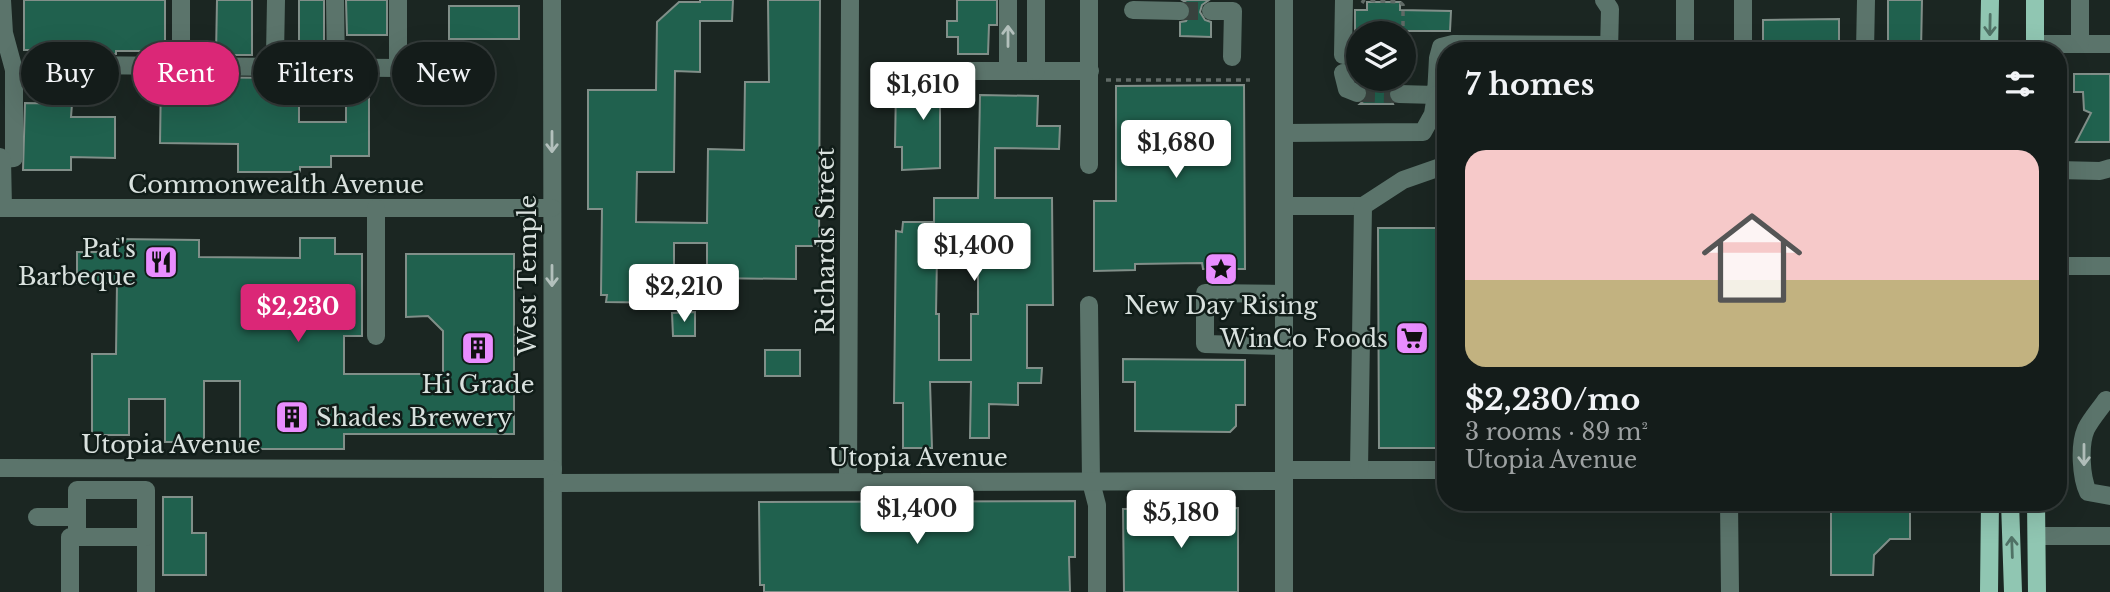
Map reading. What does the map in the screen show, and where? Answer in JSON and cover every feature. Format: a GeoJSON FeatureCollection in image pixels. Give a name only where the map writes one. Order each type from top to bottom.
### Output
{"type":"FeatureCollection","features":[{"type":"Feature","properties":{"kind":"main road"},"geometry":{"type":"LineString","coordinates":[[1989,42],[1990,0]]}},
{"type":"Feature","properties":{"kind":"main road"},"geometry":{"type":"LineString","coordinates":[[2035,0],[2035,42]]}},
{"type":"Feature","properties":{"kind":"main road"},"geometry":{"type":"LineString","coordinates":[[1989,592],[1990,511]]}},
{"type":"Feature","properties":{"kind":"main road"},"geometry":{"type":"LineString","coordinates":[[2010,511],[2013,592]]}},
{"type":"Feature","properties":{"kind":"main road"},"geometry":{"type":"LineString","coordinates":[[2036,511],[2036,592]]}},
{"type":"Feature","properties":{"kind":"street"},"geometry":{"type":"LineString","coordinates":[[1,208],[1,158],[14,158],[14,70],[4,33],[2,0]]}},
{"type":"Feature","properties":{"kind":"street"},"geometry":{"type":"LineString","coordinates":[[181,0],[181,42]]}},
{"type":"Feature","properties":{"kind":"street"},"geometry":{"type":"LineString","coordinates":[[275,42],[276,0]]}},
{"type":"Feature","properties":{"kind":"street"},"geometry":{"type":"LineString","coordinates":[[335,0],[336,42]]}},
{"type":"Feature","properties":{"kind":"street"},"geometry":{"type":"LineString","coordinates":[[378,68],[398,68],[398,0]]}},
{"type":"Feature","properties":{"kind":"street","name":"West Temple"},"geometry":{"type":"LineString","coordinates":[[552,0],[553,592]]}},
{"type":"Feature","properties":{"kind":"street","name":"Richards Street"},"geometry":{"type":"LineString","coordinates":[[848,482],[850,0]]}},
{"type":"Feature","properties":{"kind":"street"},"geometry":{"type":"LineString","coordinates":[[1008,0],[1008,71]]}},
{"type":"Feature","properties":{"kind":"street"},"geometry":{"type":"LineString","coordinates":[[1035,71],[1036,0]]}},
{"type":"Feature","properties":{"kind":"street"},"geometry":{"type":"LineString","coordinates":[[1089,0],[1089,165]]}},
{"type":"Feature","properties":{"kind":"street"},"geometry":{"type":"LineString","coordinates":[[1283,592],[1284,0]]}},
{"type":"Feature","properties":{"kind":"street"},"geometry":{"type":"LineString","coordinates":[[1604,0],[1610,9],[1609,42]]}},
{"type":"Feature","properties":{"kind":"street"},"geometry":{"type":"LineString","coordinates":[[1685,0],[1685,42]]}},
{"type":"Feature","properties":{"kind":"street"},"geometry":{"type":"LineString","coordinates":[[1743,0],[1743,42]]}},
{"type":"Feature","properties":{"kind":"street"},"geometry":{"type":"LineString","coordinates":[[1866,0],[1866,42]]}},
{"type":"Feature","properties":{"kind":"street"},"geometry":{"type":"LineString","coordinates":[[2080,0],[2080,44]]}},
{"type":"Feature","properties":{"kind":"street"},"geometry":{"type":"LineString","coordinates":[[1353,2],[1343,64],[1347,89],[1357,93]]}},
{"type":"Feature","properties":{"kind":"street"},"geometry":{"type":"LineString","coordinates":[[1137,7],[1180,11]]}},
{"type":"Feature","properties":{"kind":"street"},"geometry":{"type":"LineString","coordinates":[[1211,11],[1233,11],[1232,57]]}},
{"type":"Feature","properties":{"kind":"street"},"geometry":{"type":"LineString","coordinates":[[2067,45],[2110,44]]}},
{"type":"Feature","properties":{"kind":"street"},"geometry":{"type":"LineString","coordinates":[[119,65],[253,67]]}},
{"type":"Feature","properties":{"kind":"street"},"geometry":{"type":"LineString","coordinates":[[923,71],[1035,71],[1090,76]]}},
{"type":"Feature","properties":{"kind":"street"},"geometry":{"type":"LineString","coordinates":[[1399,94],[1437,94]]}},
{"type":"Feature","properties":{"kind":"street"},"geometry":{"type":"LineString","coordinates":[[1284,133],[1423,132],[1437,104]]}},
{"type":"Feature","properties":{"kind":"street"},"geometry":{"type":"LineString","coordinates":[[2067,170],[2100,171],[2110,168]]}},
{"type":"Feature","properties":{"kind":"street"},"geometry":{"type":"LineString","coordinates":[[1283,206],[1363,206],[1403,180],[1437,169]]}},
{"type":"Feature","properties":{"kind":"street"},"geometry":{"type":"LineString","coordinates":[[1359,470],[1363,206]]}},
{"type":"Feature","properties":{"kind":"street","name":"Commonwealth Avenue"},"geometry":{"type":"LineString","coordinates":[[1,208],[552,208]]}},
{"type":"Feature","properties":{"kind":"street"},"geometry":{"type":"LineString","coordinates":[[376,208],[376,336]]}},
{"type":"Feature","properties":{"kind":"street"},"geometry":{"type":"LineString","coordinates":[[2067,266],[2110,266]]}},
{"type":"Feature","properties":{"kind":"street"},"geometry":{"type":"LineString","coordinates":[[1283,294],[1205,293],[1205,344],[1283,346]]}},
{"type":"Feature","properties":{"kind":"street"},"geometry":{"type":"LineString","coordinates":[[1090,305],[1091,482],[1097,505],[1097,592]]}},
{"type":"Feature","properties":{"kind":"street"},"geometry":{"type":"LineString","coordinates":[[2106,400],[2086,430],[2083,444],[2084,483],[2088,492],[2110,496]]}},
{"type":"Feature","properties":{"kind":"street","name":"Utopia Avenue"},"geometry":{"type":"LineString","coordinates":[[0,468],[848,482],[1091,482],[1283,476],[1359,470],[1437,470]]}},
{"type":"Feature","properties":{"kind":"street"},"geometry":{"type":"LineString","coordinates":[[77,537],[77,490],[146,490],[146,592]]}},
{"type":"Feature","properties":{"kind":"street"},"geometry":{"type":"LineString","coordinates":[[1729,511],[1730,592]]}},
{"type":"Feature","properties":{"kind":"street"},"geometry":{"type":"LineString","coordinates":[[37,517],[77,517]]}},
{"type":"Feature","properties":{"kind":"street"},"geometry":{"type":"LineString","coordinates":[[2037,536],[2110,536]]}},
{"type":"Feature","properties":{"kind":"street"},"geometry":{"type":"LineString","coordinates":[[70,592],[70,537],[146,537]]}},
{"type":"Feature","properties":{"kind":"path"},"geometry":{"type":"LineString","coordinates":[[1353,2],[1400,2],[1404,5],[1404,21]]}},
{"type":"Feature","properties":{"kind":"path"},"geometry":{"type":"LineString","coordinates":[[1090,76],[1250,80]]}},
{"type":"Feature","properties":{"kind":"building"},"geometry":{"type":"Polygon","coordinates":[[[24,0],[165,0],[165,42],[133,42],[133,51],[119,51],[119,42],[24,42],[24,0]]]}},
{"type":"Feature","properties":{"kind":"building"},"geometry":{"type":"Polygon","coordinates":[[[217,0],[252,0],[252,55],[239,55],[239,42],[216,42],[217,0]]]}},
{"type":"Feature","properties":{"kind":"building"},"geometry":{"type":"Polygon","coordinates":[[[299,0],[324,0],[324,42],[299,42],[299,0]]]}},
{"type":"Feature","properties":{"kind":"building"},"geometry":{"type":"Polygon","coordinates":[[[346,0],[387,0],[387,35],[347,35],[346,0]]]}},
{"type":"Feature","properties":{"kind":"building"},"geometry":{"type":"Polygon","coordinates":[[[733,0],[732,21],[700,21],[700,72],[675,71],[674,172],[637,172],[636,222],[707,223],[708,149],[744,150],[745,82],[769,82],[768,0],[820,0],[819,246],[796,246],[796,279],[707,278],[707,243],[674,243],[674,303],[606,302],[607,295],[601,295],[602,209],[588,209],[588,90],[656,90],[657,22],[679,2],[733,0]]]}},
{"type":"Feature","properties":{"kind":"building"},"geometry":{"type":"Polygon","coordinates":[[[957,0],[997,0],[997,25],[989,25],[988,54],[958,54],[958,37],[947,37],[947,21],[957,21],[957,0]]]}},
{"type":"Feature","properties":{"kind":"building"},"geometry":{"type":"Polygon","coordinates":[[[1182,0],[1209,0],[1202,5],[1200,12],[1205,20],[1211,22],[1211,37],[1180,36],[1180,22],[1186,21],[1191,12],[1190,5],[1182,0]]]}},
{"type":"Feature","properties":{"kind":"building"},"geometry":{"type":"Polygon","coordinates":[[[1888,0],[1922,0],[1921,42],[1888,42],[1888,0]]]}},
{"type":"Feature","properties":{"kind":"building"},"geometry":{"type":"Polygon","coordinates":[[[1367,2],[1400,2],[1400,10],[1451,11],[1450,31],[1416,31],[1416,21],[1355,21],[1355,10],[1367,10],[1367,2]]]}},
{"type":"Feature","properties":{"kind":"building"},"geometry":{"type":"Polygon","coordinates":[[[449,6],[519,6],[519,39],[449,39],[449,6]]]}},
{"type":"Feature","properties":{"kind":"building"},"geometry":{"type":"Polygon","coordinates":[[[1839,19],[1839,42],[1763,42],[1763,20],[1839,19]]]}},
{"type":"Feature","properties":{"kind":"building"},"geometry":{"type":"Polygon","coordinates":[[[2074,74],[2110,74],[2110,142],[2076,142],[2091,113],[2084,110],[2083,92],[2074,92],[2074,74]]]}},
{"type":"Feature","properties":{"kind":"building"},"geometry":{"type":"Polygon","coordinates":[[[239,78],[253,78],[253,105],[299,105],[299,122],[346,122],[346,105],[369,105],[369,156],[331,156],[331,167],[300,167],[300,172],[238,172],[238,144],[160,143],[161,105],[239,105],[239,78]]]}},
{"type":"Feature","properties":{"kind":"building"},"geometry":{"type":"Polygon","coordinates":[[[942,82],[964,82],[964,107],[940,107],[940,168],[902,170],[902,147],[895,147],[896,85],[942,86],[942,82]]]}},
{"type":"Feature","properties":{"kind":"building"},"geometry":{"type":"Polygon","coordinates":[[[1244,85],[1245,269],[1203,269],[1202,263],[1135,264],[1135,270],[1094,271],[1094,201],[1116,201],[1116,86],[1244,85]]]}},
{"type":"Feature","properties":{"kind":"building"},"geometry":{"type":"Polygon","coordinates":[[[1389,91],[1393,104],[1360,104],[1367,98],[1368,92],[1389,91]]]}},
{"type":"Feature","properties":{"kind":"building"},"geometry":{"type":"Polygon","coordinates":[[[980,95],[1038,96],[1037,126],[1060,126],[1059,149],[995,148],[995,198],[1052,198],[1053,305],[1027,305],[1027,368],[1042,368],[1041,383],[1018,383],[1018,405],[989,404],[989,438],[970,438],[971,382],[930,382],[932,448],[903,448],[903,403],[894,403],[896,231],[902,232],[903,222],[934,222],[934,198],[978,198],[980,95]],[[937,255],[936,314],[939,314],[939,360],[971,360],[971,314],[978,314],[978,256],[937,255]]]}},
{"type":"Feature","properties":{"kind":"building"},"geometry":{"type":"Polygon","coordinates":[[[25,105],[72,105],[71,117],[115,117],[115,158],[71,157],[71,170],[23,170],[25,105]]]}},
{"type":"Feature","properties":{"kind":"building","name":"WinCo Foods"},"geometry":{"type":"Polygon","coordinates":[[[1378,228],[1437,228],[1437,448],[1379,448],[1378,228]]]}},
{"type":"Feature","properties":{"kind":"building"},"geometry":{"type":"Polygon","coordinates":[[[300,238],[335,238],[335,254],[362,254],[362,336],[344,336],[344,374],[443,374],[443,331],[428,316],[406,317],[406,254],[514,254],[514,434],[344,434],[344,449],[240,449],[240,381],[204,381],[204,442],[165,442],[165,399],[129,399],[129,435],[92,435],[92,354],[116,354],[117,283],[77,283],[77,252],[117,252],[117,239],[199,240],[199,257],[300,258],[300,238]]]}},
{"type":"Feature","properties":{"kind":"building"},"geometry":{"type":"Polygon","coordinates":[[[695,312],[695,336],[673,336],[672,313],[695,312]]]}},
{"type":"Feature","properties":{"kind":"building"},"geometry":{"type":"Polygon","coordinates":[[[765,350],[800,350],[800,376],[765,376],[765,350]]]}},
{"type":"Feature","properties":{"kind":"building"},"geometry":{"type":"Polygon","coordinates":[[[1123,359],[1245,360],[1245,405],[1236,405],[1236,426],[1230,432],[1135,431],[1135,382],[1123,382],[1123,359]]]}},
{"type":"Feature","properties":{"kind":"building"},"geometry":{"type":"Polygon","coordinates":[[[163,497],[192,497],[192,533],[206,533],[206,575],[163,575],[163,497]]]}},
{"type":"Feature","properties":{"kind":"building"},"geometry":{"type":"Polygon","coordinates":[[[1075,501],[1075,557],[1069,557],[1070,592],[764,592],[764,585],[760,585],[759,502],[1075,501]]]}},
{"type":"Feature","properties":{"kind":"building"},"geometry":{"type":"Polygon","coordinates":[[[1238,508],[1238,592],[1124,592],[1123,509],[1238,508]]]}},
{"type":"Feature","properties":{"kind":"building"},"geometry":{"type":"Polygon","coordinates":[[[1831,511],[1910,511],[1910,539],[1890,539],[1874,555],[1873,575],[1831,575],[1831,511]]]}},
{"type":"Feature","properties":{"kind":"tunnel"},"geometry":{"type":"LineString","coordinates":[[1180,11],[1211,11]]}},
{"type":"Feature","properties":{"kind":"tunnel"},"geometry":{"type":"LineString","coordinates":[[1357,93],[1399,94]]}},
{"type":"Feature","properties":{"kind":"place","name":"Pat's Barbeque"},"geometry":{"type":"Point","coordinates":[161,262]}},
{"type":"Feature","properties":{"kind":"place","name":"New Day Rising"},"geometry":{"type":"Point","coordinates":[1221,269]}},
{"type":"Feature","properties":{"kind":"place","name":"WinCo Foods"},"geometry":{"type":"Point","coordinates":[1412,338]}},
{"type":"Feature","properties":{"kind":"place","name":"Hi Grade"},"geometry":{"type":"Point","coordinates":[478,348]}},
{"type":"Feature","properties":{"kind":"place","name":"Shades Brewery"},"geometry":{"type":"Point","coordinates":[292,417]}}]}
